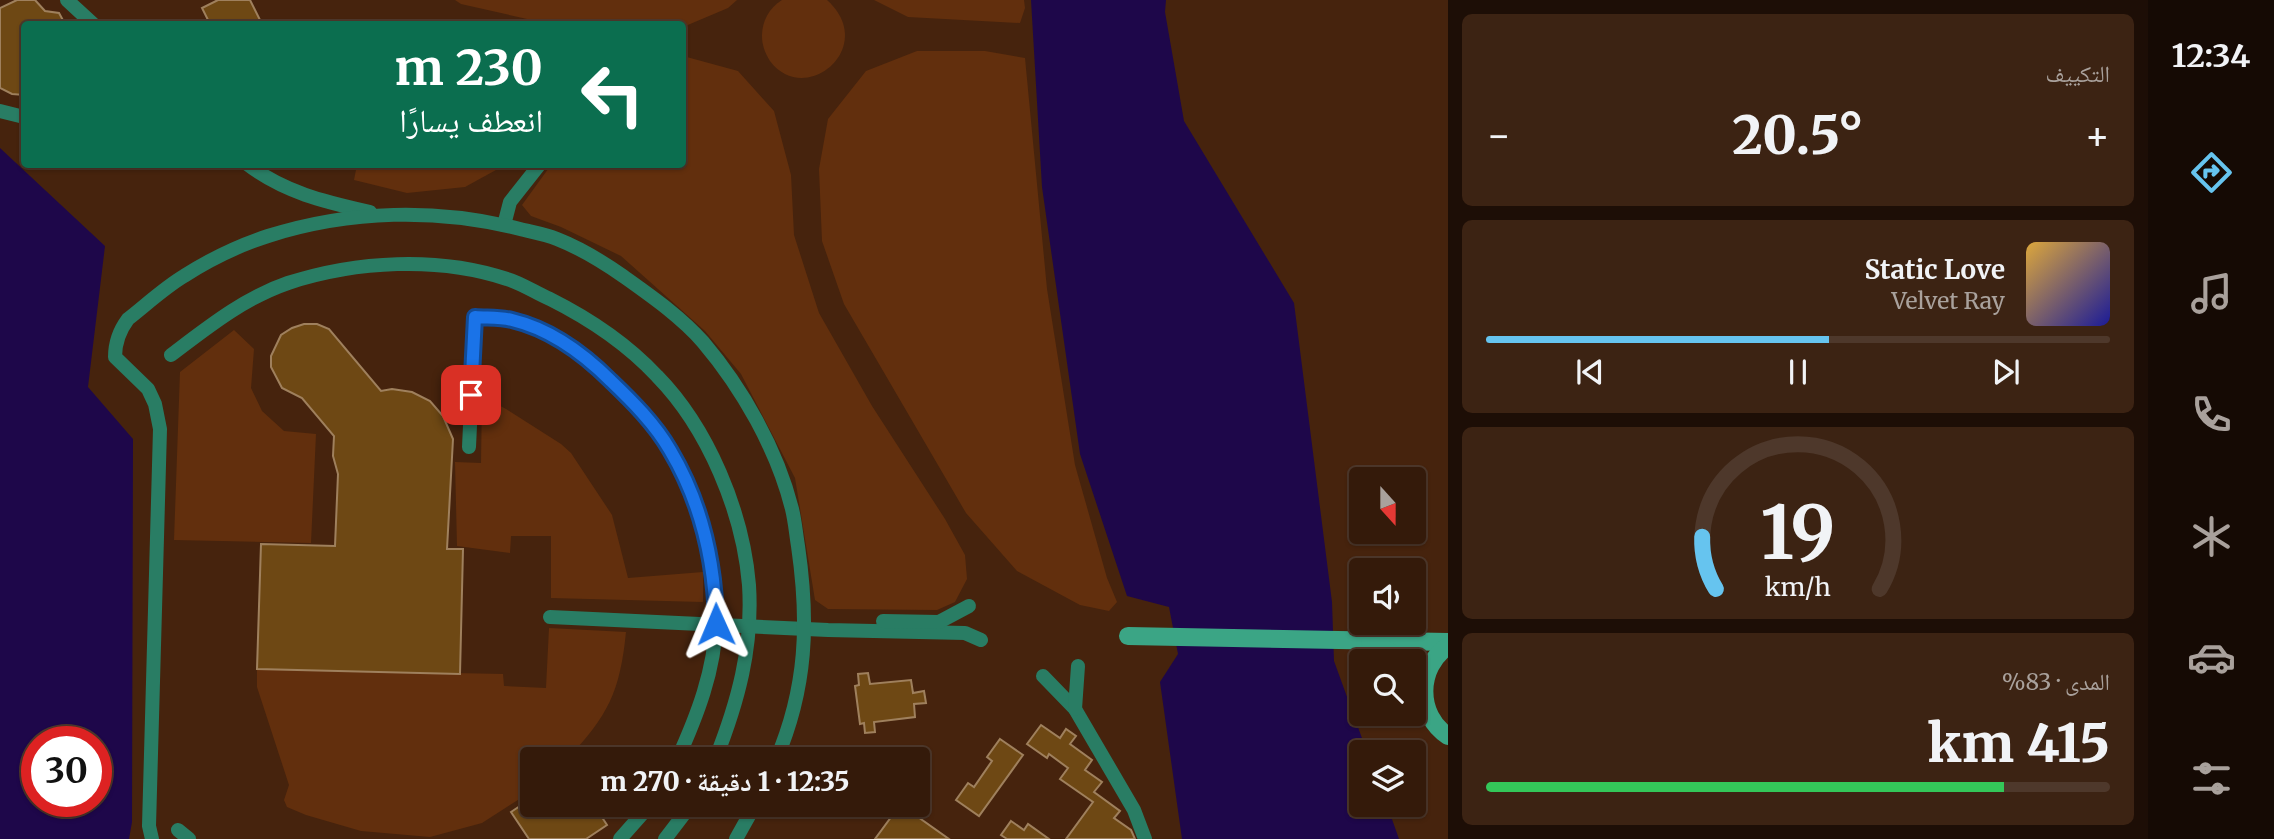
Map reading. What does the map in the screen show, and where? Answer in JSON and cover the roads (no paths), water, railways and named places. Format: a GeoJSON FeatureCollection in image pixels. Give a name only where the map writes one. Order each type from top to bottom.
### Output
{"type":"FeatureCollection","features":[{"type":"Feature","properties":{"kind":"street"},"geometry":{"type":"LineString","coordinates":[[67,0],[90,21]]}},
{"type":"Feature","properties":{"kind":"street"},"geometry":{"type":"LineString","coordinates":[[0,111],[21,116]]}},
{"type":"Feature","properties":{"kind":"street"},"geometry":{"type":"LineString","coordinates":[[253,168],[287,189],[316,200],[386,215]]}},
{"type":"Feature","properties":{"kind":"street"},"geometry":{"type":"LineString","coordinates":[[504,225],[510,202],[537,168]]}},
{"type":"Feature","properties":{"kind":"street"},"geometry":{"type":"LineString","coordinates":[[152,839],[149,826],[160,429],[155,404],[148,389],[116,357],[115,344],[128,319],[184,276],[268,236],[321,223],[386,215],[431,214],[483,219],[556,238],[607,266],[659,301],[702,341],[732,381],[776,460],[792,509],[803,584],[805,647],[795,699],[780,747]]}},
{"type":"Feature","properties":{"kind":"street"},"geometry":{"type":"LineString","coordinates":[[171,355],[230,311],[286,284],[353,267],[408,265],[454,267],[508,279],[571,310],[617,342],[657,376],[700,431],[741,533],[749,584],[745,670],[720,747]]}},
{"type":"Feature","properties":{"kind":"street"},"geometry":{"type":"LineString","coordinates":[[469,447],[475,317],[512,320],[559,339],[590,360],[625,395],[670,450],[694,501],[709,548],[716,588],[716,624],[706,682],[695,719],[683,747]]}},
{"type":"Feature","properties":{"kind":"street"},"geometry":{"type":"LineString","coordinates":[[805,627],[825,621],[939,622],[969,606]]}},
{"type":"Feature","properties":{"kind":"street"},"geometry":{"type":"LineString","coordinates":[[550,617],[965,633],[981,640]]}},
{"type":"Feature","properties":{"kind":"street"},"geometry":{"type":"LineString","coordinates":[[1128,636],[1448,644]]}},
{"type":"Feature","properties":{"kind":"street"},"geometry":{"type":"LineString","coordinates":[[1370,640],[1385,649]]}},
{"type":"Feature","properties":{"kind":"street"},"geometry":{"type":"LineString","coordinates":[[1426,671],[1436,655],[1448,644]]}},
{"type":"Feature","properties":{"kind":"street"},"geometry":{"type":"LineString","coordinates":[[1075,709],[1078,666]]}},
{"type":"Feature","properties":{"kind":"street"},"geometry":{"type":"LineString","coordinates":[[1043,676],[1075,709],[1134,810],[1145,839]]}},
{"type":"Feature","properties":{"kind":"street"},"geometry":{"type":"LineString","coordinates":[[1426,708],[1430,719],[1448,736]]}},
{"type":"Feature","properties":{"kind":"street"},"geometry":{"type":"LineString","coordinates":[[620,839],[639,817]]}},
{"type":"Feature","properties":{"kind":"street"},"geometry":{"type":"LineString","coordinates":[[665,839],[683,817]]}},
{"type":"Feature","properties":{"kind":"street"},"geometry":{"type":"LineString","coordinates":[[736,839],[748,817]]}}]}
